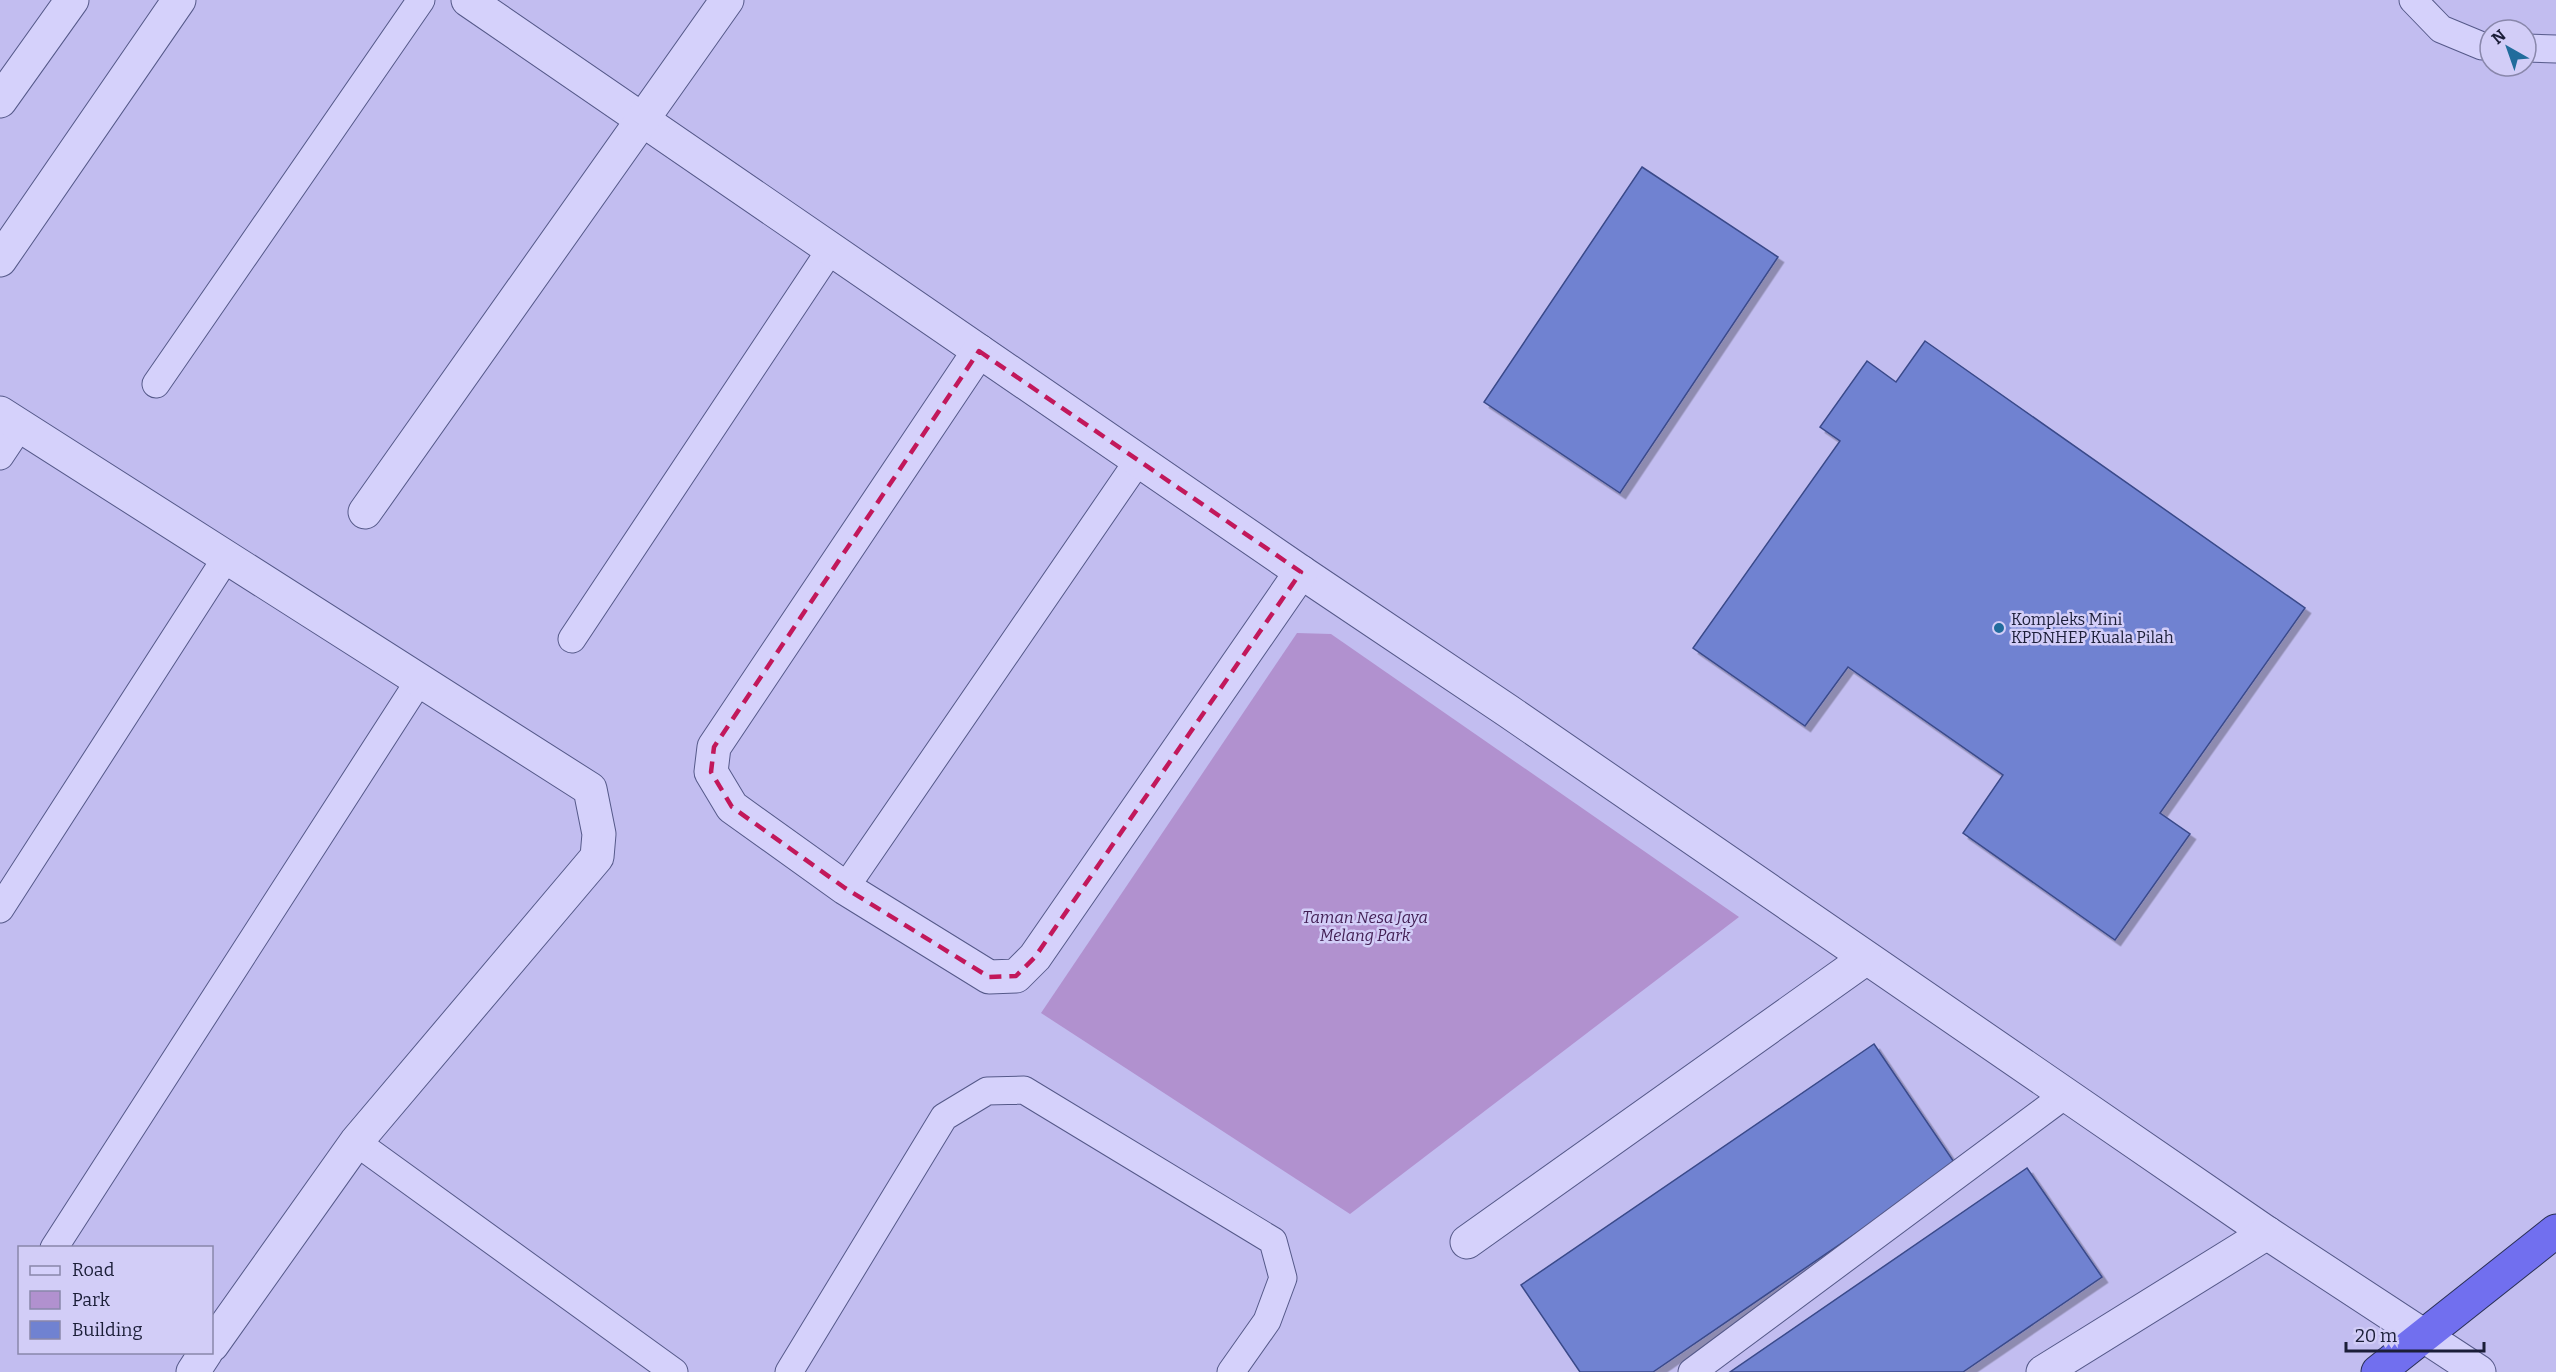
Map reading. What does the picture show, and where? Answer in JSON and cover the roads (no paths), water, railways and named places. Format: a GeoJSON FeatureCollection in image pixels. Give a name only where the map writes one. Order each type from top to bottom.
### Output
{"type":"FeatureCollection","features":[{"type":"Feature","properties":{"kind":"highway"},"geometry":{"type":"LineString","coordinates":[[2378,1372],[2556,1231]]}},
{"type":"Feature","properties":{"kind":"street"},"geometry":{"type":"LineString","coordinates":[[0,101],[72,0]]}},
{"type":"Feature","properties":{"kind":"street"},"geometry":{"type":"LineString","coordinates":[[0,260],[179,0]]}},
{"type":"Feature","properties":{"kind":"street"},"geometry":{"type":"LineString","coordinates":[[468,0],[1138,461],[1508,711],[1865,959],[2267,1233],[2479,1372]]}},
{"type":"Feature","properties":{"kind":"street"},"geometry":{"type":"LineString","coordinates":[[365,512],[727,0]]}},
{"type":"Feature","properties":{"kind":"street"},"geometry":{"type":"LineString","coordinates":[[979,351],[714,747],[711,771],[732,807],[845,888],[989,977],[1016,976],[1035,957],[1301,572]]}},
{"type":"Feature","properties":{"kind":"street"},"geometry":{"type":"LineString","coordinates":[[10,419],[590,789],[599,834],[597,857],[356,1142],[213,1344]]}},
{"type":"Feature","properties":{"kind":"street"},"geometry":{"type":"LineString","coordinates":[[1467,1242],[1865,959]]}},
{"type":"Feature","properties":{"kind":"street"},"geometry":{"type":"LineString","coordinates":[[2043,1372],[2267,1233]]}},
{"type":"Feature","properties":{"kind":"street"},"geometry":{"type":"LineString","coordinates":[[193,1372],[205,1354]]}},
{"type":"Feature","properties":{"kind":"lane"},"geometry":{"type":"LineString","coordinates":[[156,384],[421,0]]}},
{"type":"Feature","properties":{"kind":"lane"},"geometry":{"type":"LineString","coordinates":[[2413,0],[2441,29],[2478,44]]}},
{"type":"Feature","properties":{"kind":"lane"},"geometry":{"type":"LineString","coordinates":[[2538,48],[2556,49]]}},
{"type":"Feature","properties":{"kind":"lane"},"geometry":{"type":"LineString","coordinates":[[572,639],[831,249]]}},
{"type":"Feature","properties":{"kind":"lane"},"geometry":{"type":"LineString","coordinates":[[0,456],[10,419]]}},
{"type":"Feature","properties":{"kind":"lane"},"geometry":{"type":"LineString","coordinates":[[845,888],[1138,461]]}},
{"type":"Feature","properties":{"kind":"lane"},"geometry":{"type":"LineString","coordinates":[[0,909],[226,558]]}},
{"type":"Feature","properties":{"kind":"lane"},"geometry":{"type":"LineString","coordinates":[[55,1246],[419,681]]}},
{"type":"Feature","properties":{"kind":"lane"},"geometry":{"type":"LineString","coordinates":[[789,1372],[944,1117],[987,1092],[1024,1090],[1273,1241],[1283,1278],[1267,1321],[1231,1372]]}},
{"type":"Feature","properties":{"kind":"lane"},"geometry":{"type":"LineString","coordinates":[[1692,1372],[2065,1095]]}},
{"type":"Feature","properties":{"kind":"lane"},"geometry":{"type":"LineString","coordinates":[[356,1142],[674,1372]]}},
{"type":"Feature","properties":{"kind":"place","name":"Kompleks Mini KPDNHEP Kuala Pilah"},"geometry":{"type":"Point","coordinates":[1999,628]}},
{"type":"Feature","properties":{"kind":"park label","name":"Taman Nesa Jaya Melang Park"},"geometry":{"type":"Point","coordinates":[1365,926]}}]}
